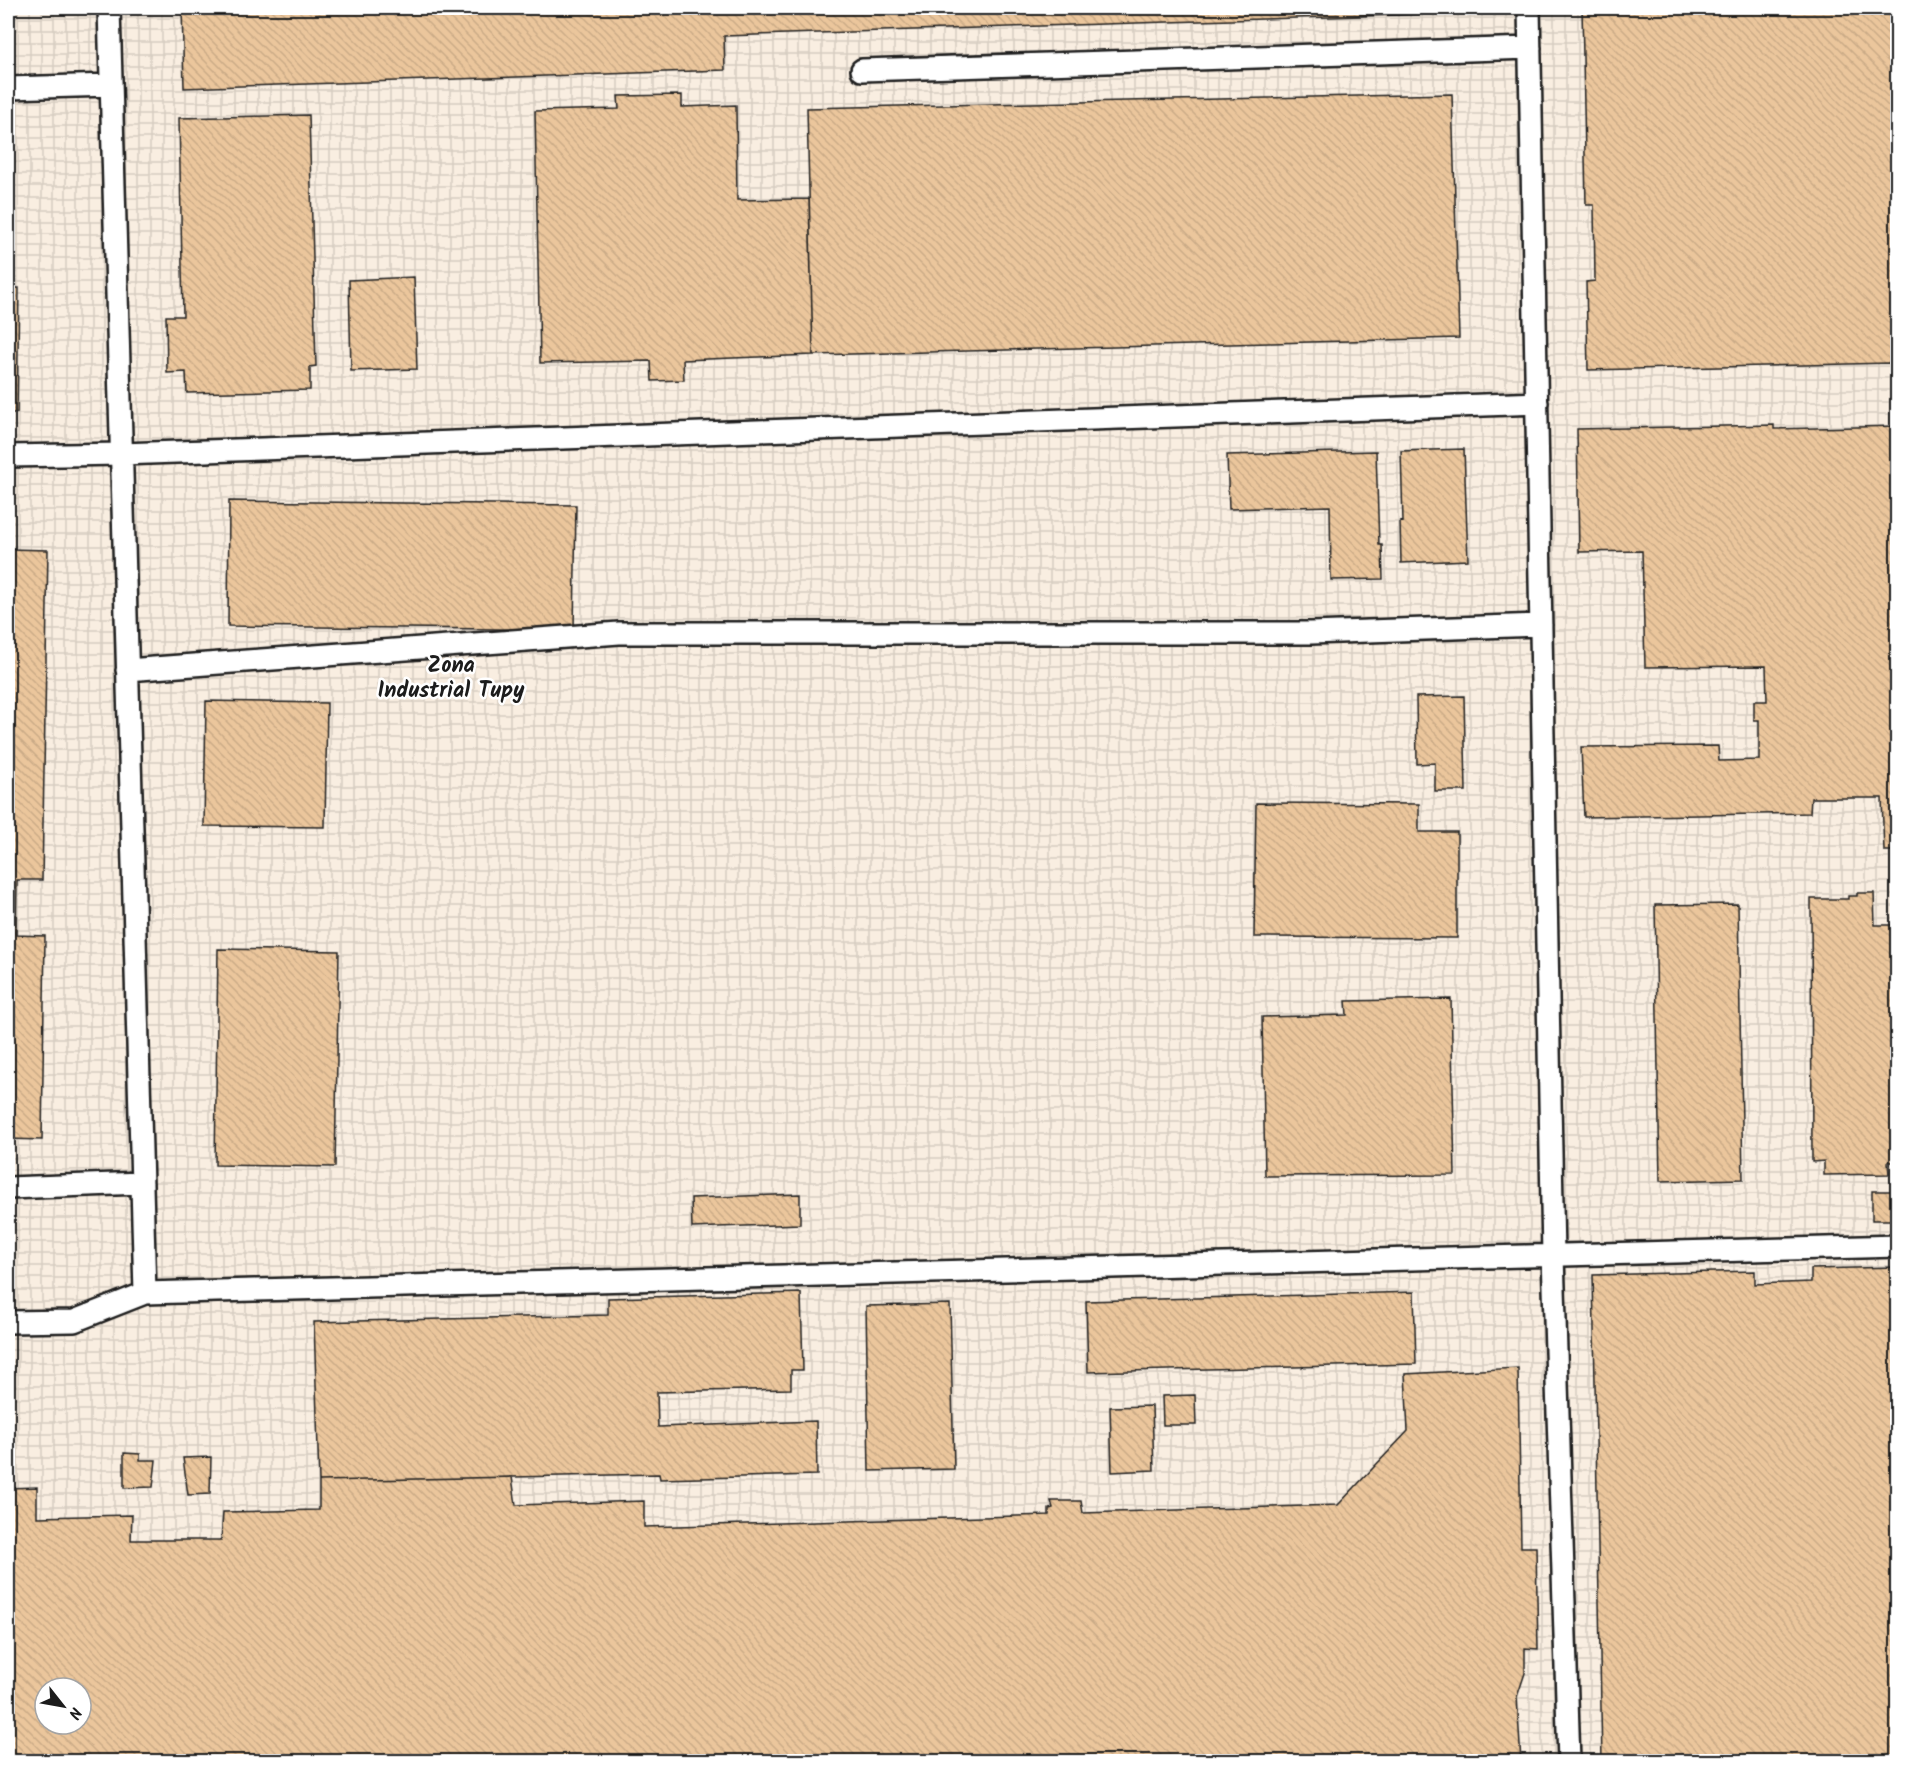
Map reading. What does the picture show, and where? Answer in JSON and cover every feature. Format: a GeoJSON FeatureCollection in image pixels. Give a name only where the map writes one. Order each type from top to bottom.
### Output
{"type":"FeatureCollection","features":[{"type":"Feature","properties":{"kind":"lane"},"geometry":{"type":"LineString","coordinates":[[109,8],[146,1293]]}},
{"type":"Feature","properties":{"kind":"lane"},"geometry":{"type":"LineString","coordinates":[[1529,8],[1553,1256],[1569,1761]]}},
{"type":"Feature","properties":{"kind":"lane"},"geometry":{"type":"LineString","coordinates":[[862,70],[1530,48]]}},
{"type":"Feature","properties":{"kind":"lane"},"geometry":{"type":"LineString","coordinates":[[8,88],[111,85]]}},
{"type":"Feature","properties":{"kind":"lane"},"geometry":{"type":"LineString","coordinates":[[8,456],[121,454],[1537,403]]}},
{"type":"Feature","properties":{"kind":"lane"},"geometry":{"type":"LineString","coordinates":[[127,670],[619,633],[1311,633],[1541,625]]}},
{"type":"Feature","properties":{"kind":"lane"},"geometry":{"type":"LineString","coordinates":[[8,1188],[142,1183]]}},
{"type":"Feature","properties":{"kind":"lane"},"geometry":{"type":"LineString","coordinates":[[8,1322],[74,1321],[146,1293],[1898,1246]]}},
{"type":"Feature","properties":{"kind":"shaded area"},"geometry":{"type":"Polygon","coordinates":[[[8,8],[1897,8],[1897,1761],[8,1762],[8,8]]]}},
{"type":"Feature","properties":{"kind":"building"},"geometry":{"type":"Polygon","coordinates":[[[182,8],[1457,8],[1457,13],[724,36],[725,70],[184,88],[182,8]]]}},
{"type":"Feature","properties":{"kind":"building"},"geometry":{"type":"Polygon","coordinates":[[[1582,8],[1898,8],[1898,389],[1891,389],[1891,363],[1588,370],[1586,282],[1595,281],[1594,205],[1586,205],[1582,8]]]}},
{"type":"Feature","properties":{"kind":"building"},"geometry":{"type":"Polygon","coordinates":[[[1452,94],[1459,338],[813,355],[807,108],[1452,94]]]}},
{"type":"Feature","properties":{"kind":"building"},"geometry":{"type":"Polygon","coordinates":[[[682,95],[682,107],[736,105],[737,200],[809,199],[813,355],[683,360],[684,380],[652,381],[651,361],[540,363],[535,111],[619,109],[618,96],[682,95]]]}},
{"type":"Feature","properties":{"kind":"building"},"geometry":{"type":"Polygon","coordinates":[[[309,115],[316,366],[310,367],[310,390],[187,393],[186,372],[167,373],[166,316],[183,316],[179,118],[309,115]]]}},
{"type":"Feature","properties":{"kind":"building"},"geometry":{"type":"Polygon","coordinates":[[[8,123],[12,123],[15,241],[8,242],[8,123]]]}},
{"type":"Feature","properties":{"kind":"building"},"geometry":{"type":"Polygon","coordinates":[[[414,277],[417,369],[351,371],[349,280],[414,277]]]}},
{"type":"Feature","properties":{"kind":"building"},"geometry":{"type":"Polygon","coordinates":[[[8,288],[19,288],[17,413],[8,413],[8,288]]]}},
{"type":"Feature","properties":{"kind":"building"},"geometry":{"type":"Polygon","coordinates":[[[1774,425],[1774,429],[1898,426],[1898,851],[1884,851],[1882,798],[1811,798],[1810,813],[1584,817],[1581,747],[1718,746],[1719,761],[1759,760],[1759,720],[1754,720],[1754,701],[1767,701],[1766,666],[1645,667],[1642,551],[1579,552],[1577,429],[1774,425]]]}},
{"type":"Feature","properties":{"kind":"building"},"geometry":{"type":"Polygon","coordinates":[[[1464,449],[1468,560],[1401,563],[1400,521],[1403,522],[1401,451],[1464,449]]]}},
{"type":"Feature","properties":{"kind":"building"},"geometry":{"type":"Polygon","coordinates":[[[1376,451],[1379,545],[1382,545],[1383,579],[1331,580],[1330,506],[1229,509],[1227,455],[1376,451]]]}},
{"type":"Feature","properties":{"kind":"building"},"geometry":{"type":"Polygon","coordinates":[[[229,501],[576,505],[574,630],[228,626],[229,501]]]}},
{"type":"Feature","properties":{"kind":"building"},"geometry":{"type":"Polygon","coordinates":[[[8,549],[48,550],[42,880],[17,880],[16,935],[45,936],[42,1140],[8,1139],[8,549]]]}},
{"type":"Feature","properties":{"kind":"building"},"geometry":{"type":"Polygon","coordinates":[[[1464,696],[1466,791],[1435,791],[1435,763],[1417,764],[1416,697],[1464,696]]]}},
{"type":"Feature","properties":{"kind":"building"},"geometry":{"type":"Polygon","coordinates":[[[206,701],[327,703],[325,827],[204,826],[206,701]]]}},
{"type":"Feature","properties":{"kind":"building"},"geometry":{"type":"Polygon","coordinates":[[[1256,803],[1419,804],[1419,832],[1457,832],[1457,938],[1254,937],[1256,803]]]}},
{"type":"Feature","properties":{"kind":"building"},"geometry":{"type":"Polygon","coordinates":[[[1857,893],[1874,893],[1875,925],[1898,925],[1898,1162],[1888,1162],[1889,1174],[1824,1175],[1824,1161],[1812,1162],[1811,899],[1848,899],[1848,896],[1857,896],[1857,893]]]}},
{"type":"Feature","properties":{"kind":"building"},"geometry":{"type":"Polygon","coordinates":[[[1738,904],[1743,1179],[1660,1181],[1655,905],[1738,904]]]}},
{"type":"Feature","properties":{"kind":"building"},"geometry":{"type":"Polygon","coordinates":[[[218,949],[339,951],[335,1167],[215,1165],[218,949]]]}},
{"type":"Feature","properties":{"kind":"building"},"geometry":{"type":"Polygon","coordinates":[[[1451,999],[1455,1175],[1265,1176],[1262,1017],[1347,1015],[1346,1001],[1451,999]]]}},
{"type":"Feature","properties":{"kind":"building"},"geometry":{"type":"Polygon","coordinates":[[[1872,1191],[1898,1191],[1898,1220],[1872,1220],[1872,1191]]]}},
{"type":"Feature","properties":{"kind":"building"},"geometry":{"type":"Polygon","coordinates":[[[800,1194],[800,1224],[692,1228],[691,1198],[800,1194]]]}},
{"type":"Feature","properties":{"kind":"building"},"geometry":{"type":"Polygon","coordinates":[[[1898,1267],[1898,1762],[1602,1762],[1593,1275],[1755,1271],[1755,1284],[1811,1282],[1811,1269],[1898,1267]]]}},
{"type":"Feature","properties":{"kind":"building"},"geometry":{"type":"Polygon","coordinates":[[[1414,1292],[1416,1364],[1088,1372],[1086,1301],[1414,1292]]]}},
{"type":"Feature","properties":{"kind":"building"},"geometry":{"type":"Polygon","coordinates":[[[801,1293],[803,1370],[791,1370],[791,1389],[657,1392],[658,1427],[816,1421],[817,1475],[660,1479],[659,1474],[319,1481],[314,1322],[608,1315],[608,1298],[801,1293]]]}},
{"type":"Feature","properties":{"kind":"building"},"geometry":{"type":"Polygon","coordinates":[[[950,1304],[954,1469],[869,1471],[866,1306],[950,1304]]]}},
{"type":"Feature","properties":{"kind":"building"},"geometry":{"type":"Polygon","coordinates":[[[1518,1368],[1521,1547],[1536,1547],[1538,1649],[1525,1648],[1525,1673],[1517,1697],[1521,1762],[8,1762],[8,1488],[37,1487],[37,1517],[132,1515],[131,1540],[221,1540],[223,1512],[319,1510],[319,1481],[512,1477],[516,1505],[644,1501],[644,1527],[1049,1515],[1049,1509],[1053,1508],[1051,1501],[1081,1501],[1083,1513],[1338,1505],[1408,1431],[1405,1374],[1518,1368]]]}},
{"type":"Feature","properties":{"kind":"building"},"geometry":{"type":"Polygon","coordinates":[[[1195,1395],[1196,1425],[1163,1425],[1162,1396],[1195,1395]]]}},
{"type":"Feature","properties":{"kind":"building"},"geometry":{"type":"Polygon","coordinates":[[[1152,1406],[1154,1470],[1112,1472],[1110,1407],[1152,1406]]]}},
{"type":"Feature","properties":{"kind":"building"},"geometry":{"type":"Polygon","coordinates":[[[124,1453],[140,1454],[140,1460],[156,1460],[153,1487],[124,1488],[124,1453]]]}},
{"type":"Feature","properties":{"kind":"building"},"geometry":{"type":"Polygon","coordinates":[[[211,1457],[210,1494],[188,1495],[183,1458],[211,1457]]]}},
{"type":"Feature","properties":{"kind":"district","name":"Zona Industrial Tupy"},"geometry":{"type":"Point","coordinates":[451,676]}}]}
